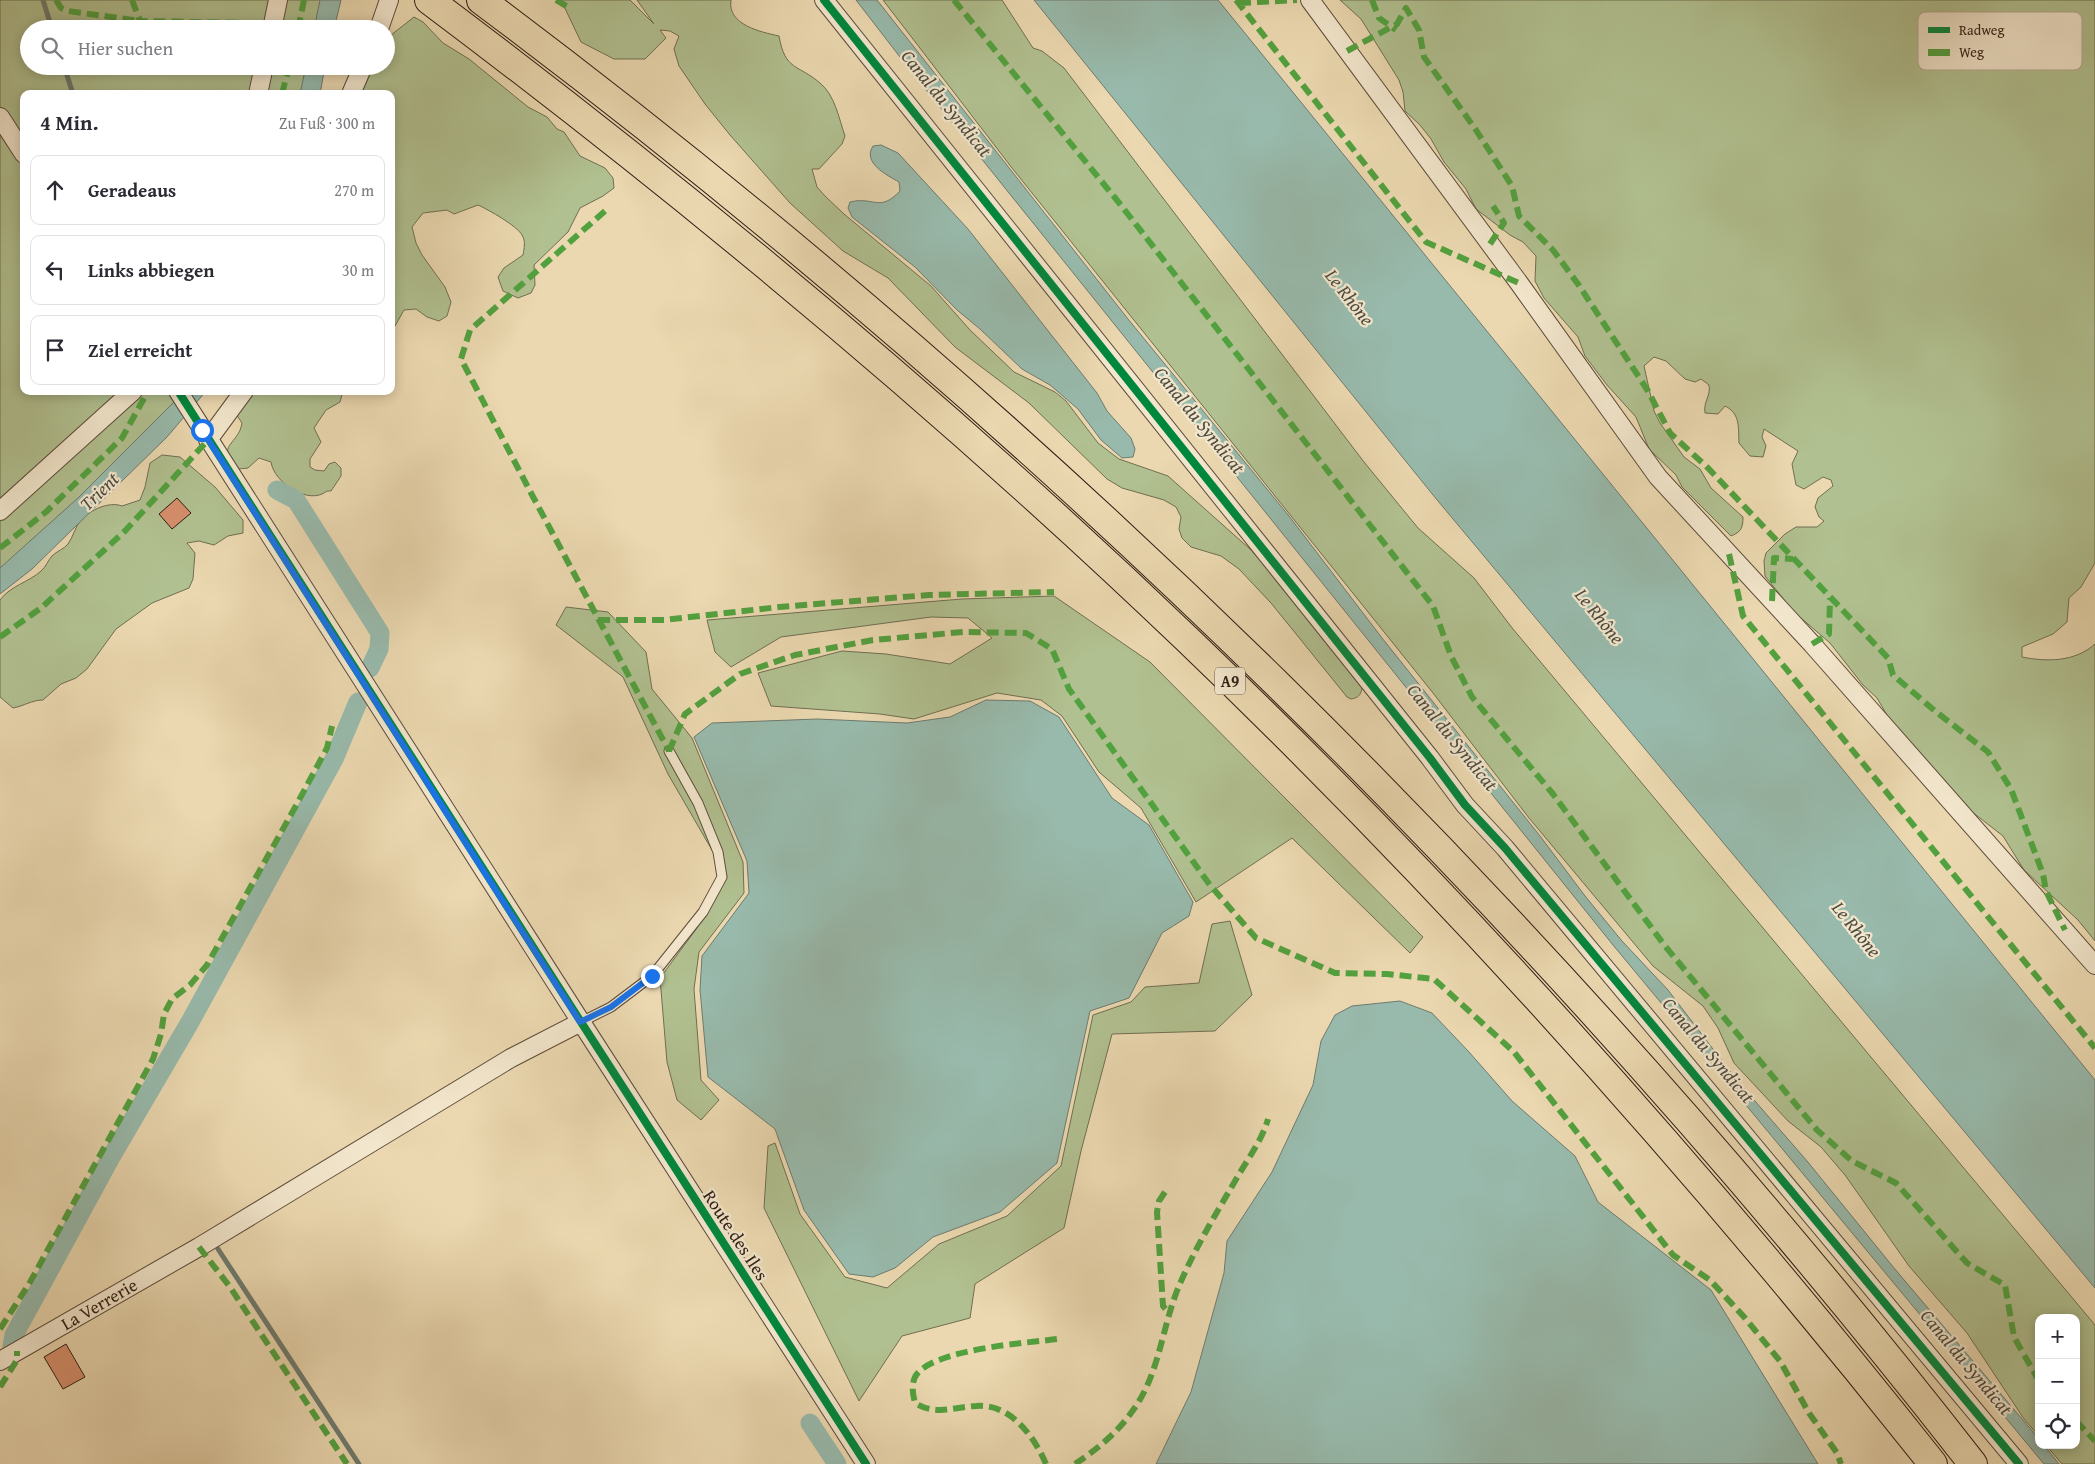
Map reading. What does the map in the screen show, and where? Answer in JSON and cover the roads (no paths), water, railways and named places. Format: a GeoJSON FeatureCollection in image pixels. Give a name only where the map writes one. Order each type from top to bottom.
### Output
{"type":"FeatureCollection","features":[{"type":"Feature","properties":{"kind":"highway","name":"A9"},"geometry":{"type":"LineString","coordinates":[[429,0],[633,156],[789,283],[953,423],[1208,659],[1403,854],[1563,1025],[1768,1260],[1933,1464]]}},
{"type":"Feature","properties":{"kind":"highway","name":"A9"},"geometry":{"type":"LineString","coordinates":[[481,0],[732,196],[898,336],[1118,531],[1278,684],[1511,923],[1665,1093],[1828,1284],[1973,1464]]}},
{"type":"Feature","properties":{"kind":"street"},"geometry":{"type":"LineString","coordinates":[[274,20],[278,0]]}},
{"type":"Feature","properties":{"kind":"street"},"geometry":{"type":"LineString","coordinates":[[382,20],[389,0]]}},
{"type":"Feature","properties":{"kind":"street"},"geometry":{"type":"LineString","coordinates":[[824,0],[1418,743],[1465,805],[1505,848],[2018,1464]]}},
{"type":"Feature","properties":{"kind":"street"},"geometry":{"type":"LineString","coordinates":[[1310,0],[1519,283],[1658,477],[1812,644],[2095,965]]}},
{"type":"Feature","properties":{"kind":"street"},"geometry":{"type":"LineString","coordinates":[[259,90],[262,75]]}},
{"type":"Feature","properties":{"kind":"street"},"geometry":{"type":"LineString","coordinates":[[353,90],[359,75]]}},
{"type":"Feature","properties":{"kind":"street"},"geometry":{"type":"LineString","coordinates":[[0,117],[20,148]]}},
{"type":"Feature","properties":{"kind":"street"},"geometry":{"type":"LineString","coordinates":[[0,511],[130,395]]}},
{"type":"Feature","properties":{"kind":"street","name":"Route des Iles"},"geometry":{"type":"LineString","coordinates":[[180,395],[580,1022],[866,1464]]}},
{"type":"Feature","properties":{"kind":"street"},"geometry":{"type":"LineString","coordinates":[[205,435],[240,395]]}},
{"type":"Feature","properties":{"kind":"street","name":"La Verrerie"},"geometry":{"type":"LineString","coordinates":[[0,1361],[199,1247],[511,1058],[580,1022]]}},
{"type":"Feature","properties":{"kind":"lane"},"geometry":{"type":"LineString","coordinates":[[580,1022],[611,1007],[652,976],[703,912],[722,877],[718,852],[698,802],[669,751]]}},
{"type":"Feature","properties":{"kind":"water"},"geometry":{"type":"Polygon","coordinates":[[[320,0],[341,0],[336,20],[316,20],[320,0]]]}},
{"type":"Feature","properties":{"kind":"water","name":"Canal du Syndicat"},"geometry":{"type":"Polygon","coordinates":[[[856,0],[877,0],[1128,319],[1289,516],[1382,638],[1540,836],[1585,896],[1622,941],[1668,990],[1735,1078],[1807,1161],[1894,1268],[2035,1434],[2035,1449],[2047,1449],[2059,1464],[2044,1464],[1613,945],[856,0]]]}},
{"type":"Feature","properties":{"kind":"water","name":"Le Rhône"},"geometry":{"type":"Polygon","coordinates":[[[1034,0],[1218,0],[2095,1080],[2095,1288],[1433,495],[1034,0]]]}},
{"type":"Feature","properties":{"kind":"water"},"geometry":{"type":"Polygon","coordinates":[[[304,75],[323,75],[321,90],[301,90],[304,75]]]}},
{"type":"Feature","properties":{"kind":"water"},"geometry":{"type":"Polygon","coordinates":[[[881,145],[898,153],[968,229],[1097,393],[1107,411],[1131,438],[1135,449],[1133,457],[1122,458],[1101,440],[1078,409],[1050,385],[1022,369],[957,310],[915,267],[852,217],[848,208],[850,202],[881,203],[893,198],[900,191],[899,182],[877,168],[873,163],[870,152],[873,146],[881,145]]]}},
{"type":"Feature","properties":{"kind":"water","name":"Trient"},"geometry":{"type":"Polygon","coordinates":[[[181,395],[203,395],[167,437],[32,569],[0,594],[0,568],[79,497],[181,395]]]}},
{"type":"Feature","properties":{"kind":"water"},"geometry":{"type":"Polygon","coordinates":[[[986,700],[1030,701],[1059,717],[1112,798],[1149,825],[1193,902],[1189,916],[1162,933],[1129,998],[1090,1011],[1057,1163],[1000,1212],[933,1237],[895,1268],[873,1277],[849,1274],[804,1210],[775,1129],[708,1077],[700,990],[702,956],[749,893],[747,861],[694,737],[712,723],[817,719],[907,723],[950,717],[986,700]]]}},
{"type":"Feature","properties":{"kind":"water"},"geometry":{"type":"Polygon","coordinates":[[[1400,1001],[1432,1013],[1512,1101],[1575,1156],[1598,1202],[1711,1290],[1818,1464],[1156,1464],[1191,1392],[1224,1273],[1227,1241],[1272,1172],[1313,1085],[1321,1041],[1335,1015],[1352,1006],[1400,1001]]]}},
{"type":"Feature","properties":{"kind":"waterway"},"geometry":{"type":"LineString","coordinates":[[43,0],[49,20]]}},
{"type":"Feature","properties":{"kind":"waterway"},"geometry":{"type":"LineString","coordinates":[[67,75],[72,90]]}},
{"type":"Feature","properties":{"kind":"waterway"},"geometry":{"type":"LineString","coordinates":[[277,490],[296,500],[380,633],[379,649],[370,668]]}},
{"type":"Feature","properties":{"kind":"waterway"},"geometry":{"type":"LineString","coordinates":[[12,1346],[14,1335],[111,1157],[190,1022],[334,759],[358,702]]}},
{"type":"Feature","properties":{"kind":"waterway"},"geometry":{"type":"LineString","coordinates":[[218,1249],[359,1464]]}},
{"type":"Feature","properties":{"kind":"waterway"},"geometry":{"type":"LineString","coordinates":[[810,1423],[837,1464]]}}]}
